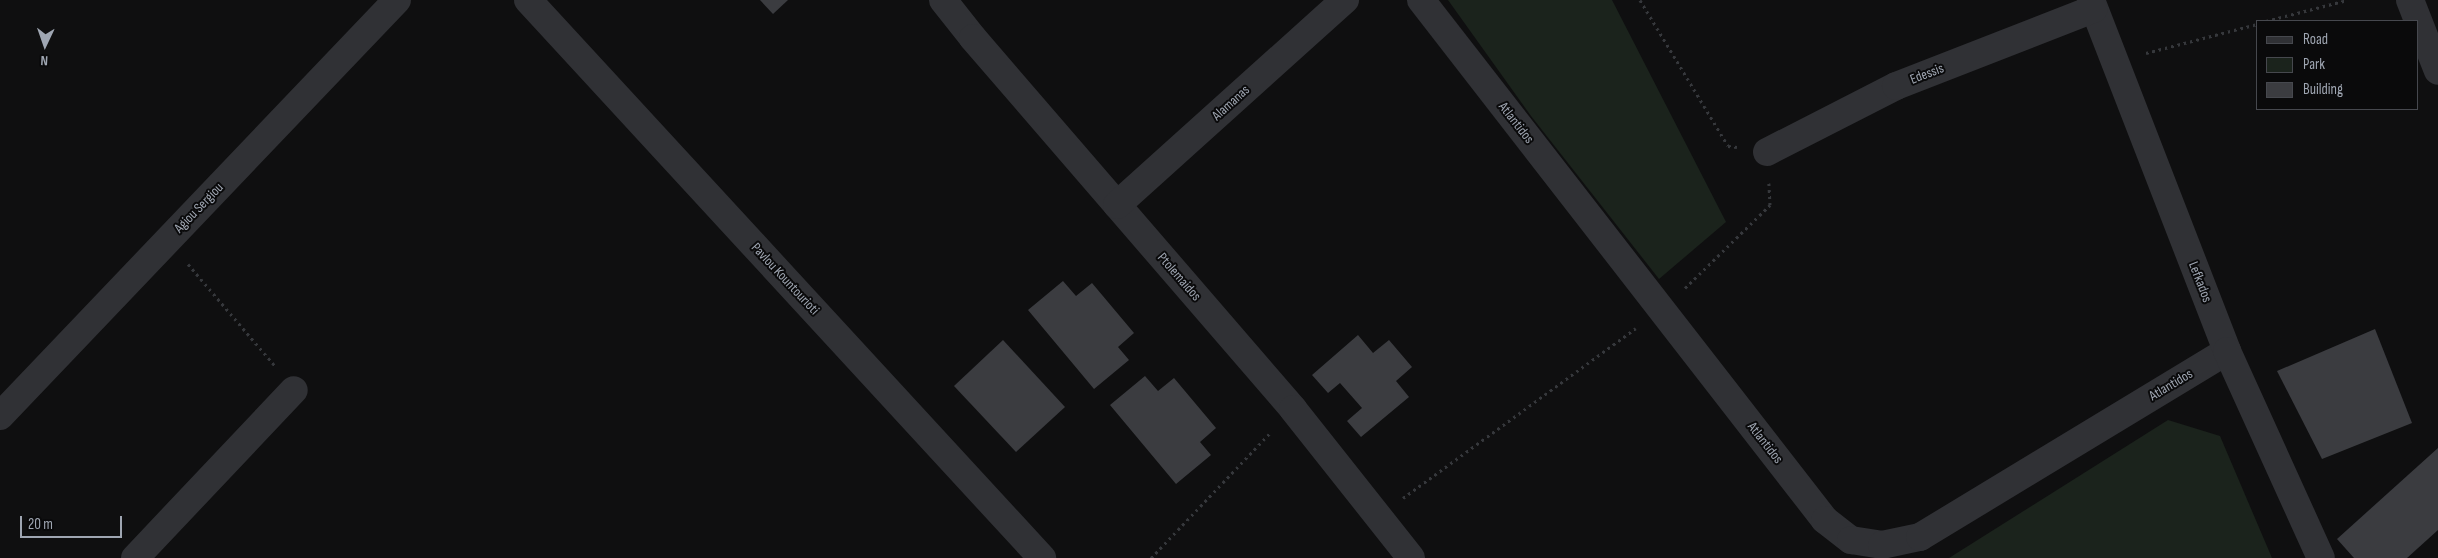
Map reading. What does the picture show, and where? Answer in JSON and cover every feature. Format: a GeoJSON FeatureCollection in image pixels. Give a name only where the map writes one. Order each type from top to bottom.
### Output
{"type":"FeatureCollection","features":[{"type":"Feature","properties":{"kind":"street","name":"Agiou Sergiou"},"geometry":{"type":"LineString","coordinates":[[0,416],[397,0]]}},
{"type":"Feature","properties":{"kind":"street","name":"Pavlou Kountourioti"},"geometry":{"type":"LineString","coordinates":[[528,0],[1042,558]]}},
{"type":"Feature","properties":{"kind":"street","name":"Ptolemaidos"},"geometry":{"type":"LineString","coordinates":[[943,0],[972,38],[1293,409],[1411,558]]}},
{"type":"Feature","properties":{"kind":"street","name":"Alamanas"},"geometry":{"type":"LineString","coordinates":[[1117,206],[1345,0]]}},
{"type":"Feature","properties":{"kind":"street","name":"Atlantidos"},"geometry":{"type":"LineString","coordinates":[[1421,0],[1825,520],[1851,540],[1882,546],[1920,537],[2227,351]]}},
{"type":"Feature","properties":{"kind":"street"},"geometry":{"type":"LineString","coordinates":[[2410,0],[2418,20]]}},
{"type":"Feature","properties":{"kind":"street","name":"Edessis"},"geometry":{"type":"LineString","coordinates":[[1767,152],[1896,86],[2093,5]]}},
{"type":"Feature","properties":{"kind":"street","name":"Lefkados"},"geometry":{"type":"LineString","coordinates":[[2093,5],[2227,351],[2321,558]]}},
{"type":"Feature","properties":{"kind":"street"},"geometry":{"type":"LineString","coordinates":[[2418,20],[2438,71]]}},
{"type":"Feature","properties":{"kind":"street"},"geometry":{"type":"LineString","coordinates":[[135,558],[294,390]]}},
{"type":"Feature","properties":{"kind":"path"},"geometry":{"type":"LineString","coordinates":[[1378,516],[1662,310],[1770,205],[1767,152],[1728,146],[1640,0]]}},
{"type":"Feature","properties":{"kind":"path"},"geometry":{"type":"LineString","coordinates":[[2270,20],[2347,0]]}},
{"type":"Feature","properties":{"kind":"path"},"geometry":{"type":"LineString","coordinates":[[2114,62],[2256,24]]}},
{"type":"Feature","properties":{"kind":"path"},"geometry":{"type":"LineString","coordinates":[[168,241],[294,390]]}},
{"type":"Feature","properties":{"kind":"path"},"geometry":{"type":"LineString","coordinates":[[1151,558],[1293,409]]}},
{"type":"Feature","properties":{"kind":"green space"},"geometry":{"type":"Polygon","coordinates":[[[1448,0],[1612,0],[1726,222],[1659,279],[1531,116],[1448,0]]]}},
{"type":"Feature","properties":{"kind":"green space"},"geometry":{"type":"Polygon","coordinates":[[[2168,420],[2220,436],[2272,558],[1949,558],[2168,420]]]}},
{"type":"Feature","properties":{"kind":"building"},"geometry":{"type":"Polygon","coordinates":[[[760,0],[788,0],[773,14],[760,0]]]}},
{"type":"Feature","properties":{"kind":"building"},"geometry":{"type":"Polygon","coordinates":[[[1063,281],[1076,296],[1092,283],[1134,333],[1118,347],[1129,360],[1094,389],[1028,310],[1063,281]]]}},
{"type":"Feature","properties":{"kind":"building"},"geometry":{"type":"Polygon","coordinates":[[[2375,329],[2412,423],[2322,459],[2277,371],[2375,329]]]}},
{"type":"Feature","properties":{"kind":"building"},"geometry":{"type":"Polygon","coordinates":[[[1358,335],[1373,353],[1389,340],[1412,367],[1396,381],[1409,397],[1361,437],[1347,421],[1362,408],[1340,383],[1328,393],[1312,375],[1358,335]]]}},
{"type":"Feature","properties":{"kind":"building"},"geometry":{"type":"Polygon","coordinates":[[[1003,340],[1065,407],[1016,452],[954,386],[1003,340]]]}},
{"type":"Feature","properties":{"kind":"building"},"geometry":{"type":"Polygon","coordinates":[[[1145,376],[1158,391],[1174,378],[1216,428],[1200,442],[1211,455],[1176,484],[1110,405],[1145,376]]]}},
{"type":"Feature","properties":{"kind":"building"},"geometry":{"type":"Polygon","coordinates":[[[2438,448],[2438,530],[2407,558],[2354,558],[2337,539],[2438,448]]]}}]}
